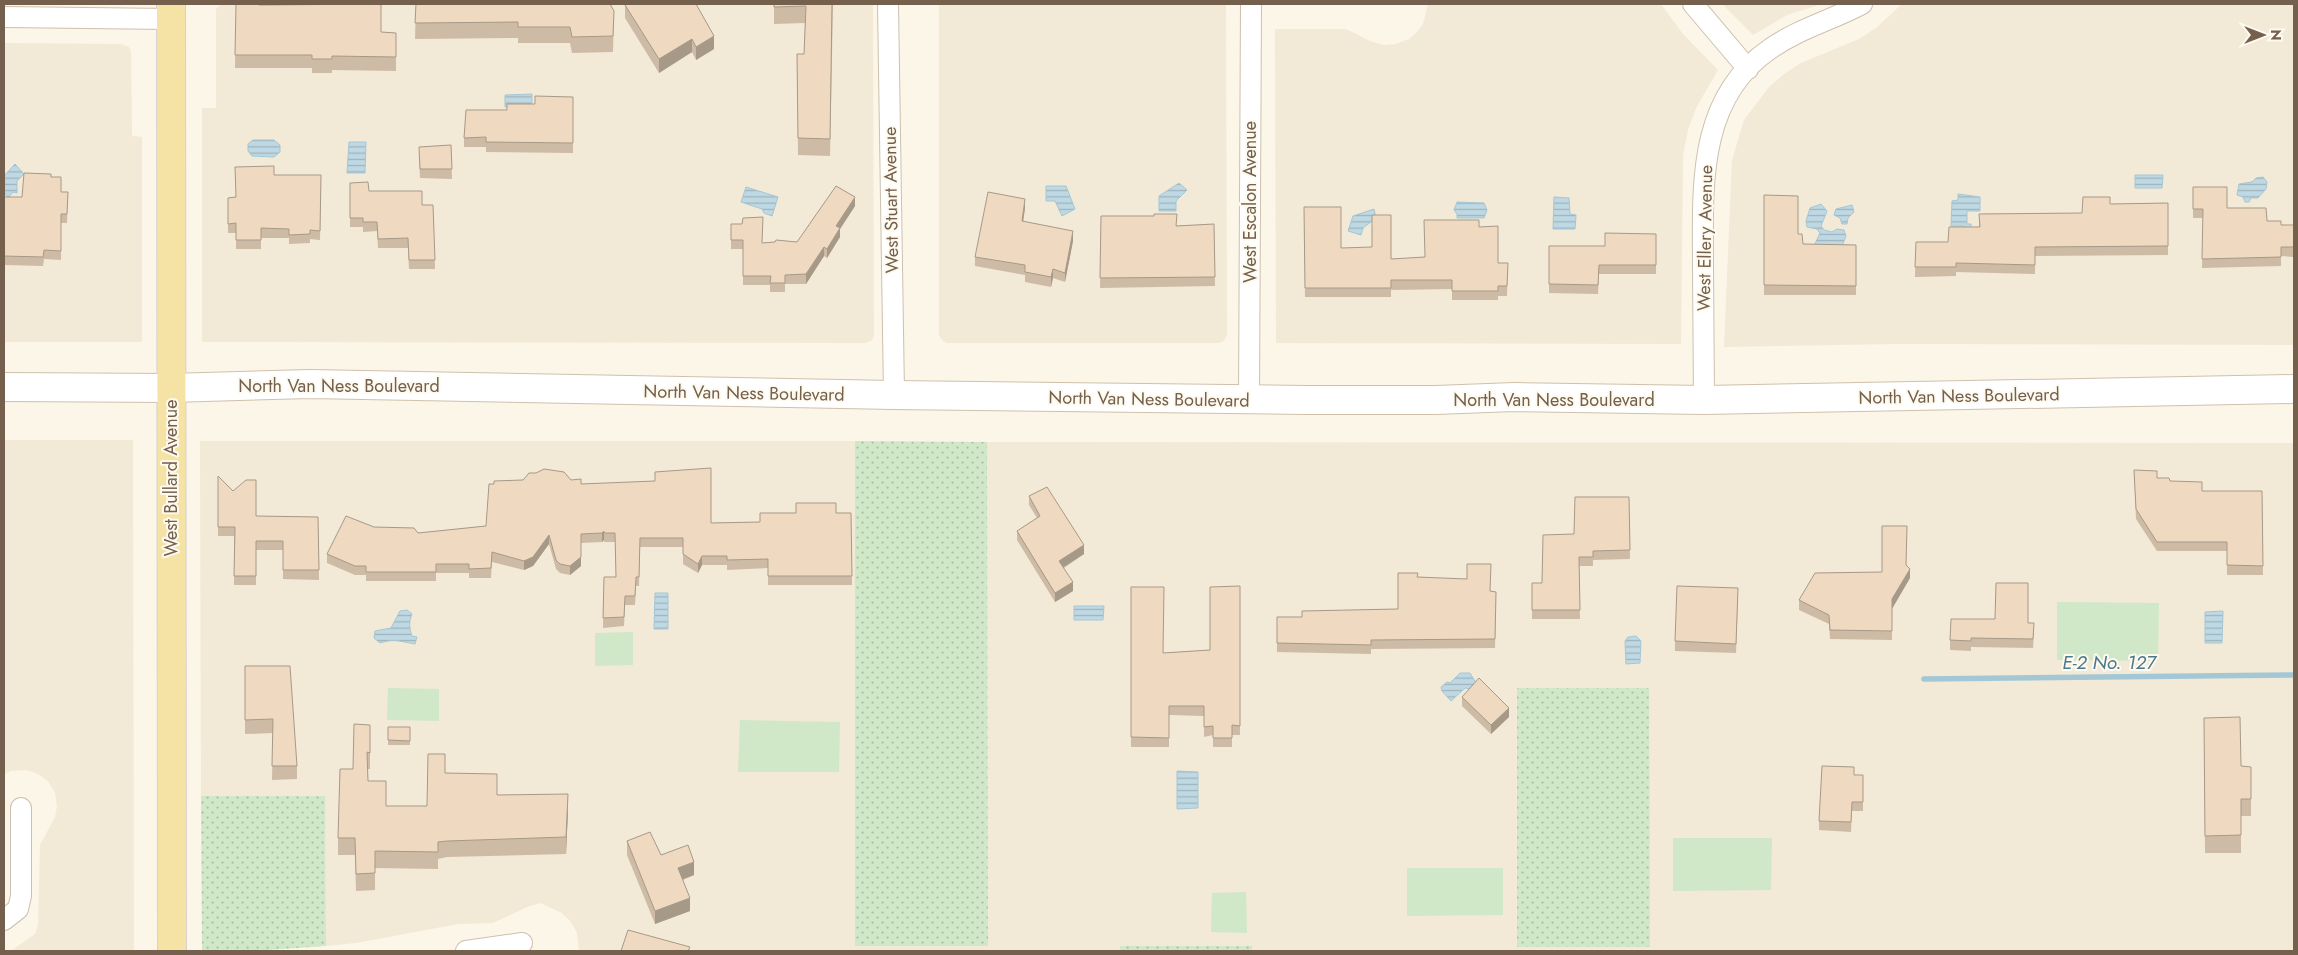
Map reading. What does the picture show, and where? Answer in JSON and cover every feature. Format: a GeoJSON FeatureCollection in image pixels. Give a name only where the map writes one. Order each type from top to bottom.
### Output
{"type":"FeatureCollection","features":[{"type":"Feature","properties":{"kind":"main road","name":"West Bullard Avenue"},"geometry":{"type":"LineString","coordinates":[[171,11],[172,951]]}},
{"type":"Feature","properties":{"kind":"street","name":"West Stuart Avenue"},"geometry":{"type":"LineString","coordinates":[[888,4],[894,396]]}},
{"type":"Feature","properties":{"kind":"street","name":"West Escalon Avenue"},"geometry":{"type":"LineString","coordinates":[[1248,400],[1251,4]]}},
{"type":"Feature","properties":{"kind":"street"},"geometry":{"type":"LineString","coordinates":[[1693,4],[1748,69]]}},
{"type":"Feature","properties":{"kind":"street","name":"West Ellery Avenue"},"geometry":{"type":"LineString","coordinates":[[1704,400],[1703,180],[1710,137],[1719,113],[1732,88],[1768,49],[1862,4]]}},
{"type":"Feature","properties":{"kind":"street"},"geometry":{"type":"LineString","coordinates":[[4,17],[171,11]]}},
{"type":"Feature","properties":{"kind":"street","name":"North Van Ness Boulevard"},"geometry":{"type":"LineString","coordinates":[[4,387],[170,388],[310,384],[894,396],[1248,400],[1436,400],[1514,397],[1704,400],[2294,389]]}},
{"type":"Feature","properties":{"kind":"street"},"geometry":{"type":"LineString","coordinates":[[4,920],[18,909],[21,896],[20,808]]}},
{"type":"Feature","properties":{"kind":"street"},"geometry":{"type":"LineString","coordinates":[[466,951],[522,943]]}},
{"type":"Feature","properties":{"kind":"shaded area"},"geometry":{"type":"Polygon","coordinates":[[[222,4],[873,4],[874,335],[872,340],[866,343],[202,342],[202,108],[216,108],[216,9],[222,4]]]}},
{"type":"Feature","properties":{"kind":"shaded area"},"geometry":{"type":"Polygon","coordinates":[[[939,4],[1226,4],[1227,335],[1224,341],[1219,343],[947,343],[942,340],[939,335],[939,4]]]}},
{"type":"Feature","properties":{"kind":"shaded area"},"geometry":{"type":"Polygon","coordinates":[[[1428,4],[1661,4],[1683,34],[1718,70],[1697,106],[1688,130],[1683,155],[1681,344],[1276,343],[1275,29],[1346,29],[1370,41],[1384,45],[1396,44],[1409,39],[1416,33],[1423,24],[1428,4]]]}},
{"type":"Feature","properties":{"kind":"shaded area"},"geometry":{"type":"Polygon","coordinates":[[[1722,4],[1822,4],[1787,15],[1753,35],[1722,4]]]}},
{"type":"Feature","properties":{"kind":"shaded area"},"geometry":{"type":"Polygon","coordinates":[[[1902,4],[2294,4],[2294,345],[1895,344],[1724,347],[1732,160],[1744,120],[1769,87],[1784,74],[1801,63],[1859,39],[1876,28],[1902,4]]]}},
{"type":"Feature","properties":{"kind":"shaded area"},"geometry":{"type":"Polygon","coordinates":[[[4,43],[121,44],[129,47],[131,51],[132,136],[142,137],[142,342],[4,342],[4,43]]]}},
{"type":"Feature","properties":{"kind":"shaded area"},"geometry":{"type":"Polygon","coordinates":[[[4,440],[133,440],[134,951],[11,951],[35,934],[38,925],[40,845],[55,817],[57,806],[55,793],[48,781],[38,774],[26,770],[11,771],[4,774],[4,440]]]}},
{"type":"Feature","properties":{"kind":"shaded area"},"geometry":{"type":"Polygon","coordinates":[[[200,441],[855,441],[855,946],[988,946],[987,442],[2294,443],[2294,951],[1252,951],[1252,946],[1120,946],[1120,951],[579,951],[577,933],[571,922],[562,913],[540,903],[493,923],[458,924],[356,943],[326,946],[325,796],[201,796],[200,441]]]}},
{"type":"Feature","properties":{"kind":"green space"},"geometry":{"type":"Polygon","coordinates":[[[855,441],[987,442],[988,946],[855,946],[855,441]]]}},
{"type":"Feature","properties":{"kind":"green space"},"geometry":{"type":"Polygon","coordinates":[[[2057,602],[2159,603],[2158,661],[2057,660],[2057,602]]]}},
{"type":"Feature","properties":{"kind":"green space"},"geometry":{"type":"Polygon","coordinates":[[[633,632],[633,665],[595,666],[595,633],[633,632]]]}},
{"type":"Feature","properties":{"kind":"green space"},"geometry":{"type":"Polygon","coordinates":[[[388,688],[439,689],[439,721],[387,720],[388,688]]]}},
{"type":"Feature","properties":{"kind":"green space"},"geometry":{"type":"Polygon","coordinates":[[[1517,688],[1649,688],[1650,947],[1517,947],[1517,688]]]}},
{"type":"Feature","properties":{"kind":"green space"},"geometry":{"type":"Polygon","coordinates":[[[740,720],[840,722],[839,772],[738,772],[740,720]]]}},
{"type":"Feature","properties":{"kind":"green space"},"geometry":{"type":"Polygon","coordinates":[[[201,796],[325,796],[326,946],[254,951],[202,951],[201,796]]]}},
{"type":"Feature","properties":{"kind":"green space"},"geometry":{"type":"Polygon","coordinates":[[[1673,838],[1772,838],[1771,890],[1673,891],[1673,838]]]}},
{"type":"Feature","properties":{"kind":"green space"},"geometry":{"type":"Polygon","coordinates":[[[1407,868],[1503,868],[1503,915],[1407,916],[1407,868]]]}},
{"type":"Feature","properties":{"kind":"green space"},"geometry":{"type":"Polygon","coordinates":[[[1246,892],[1247,933],[1211,932],[1212,893],[1246,892]]]}},
{"type":"Feature","properties":{"kind":"green space"},"geometry":{"type":"Polygon","coordinates":[[[1120,946],[1252,946],[1252,951],[1120,951],[1120,946]]]}},
{"type":"Feature","properties":{"kind":"water"},"geometry":{"type":"Polygon","coordinates":[[[532,94],[532,103],[527,108],[505,107],[505,95],[532,94]]]}},
{"type":"Feature","properties":{"kind":"water"},"geometry":{"type":"Polygon","coordinates":[[[253,140],[274,140],[280,145],[280,152],[274,157],[252,156],[248,151],[248,144],[253,140]]]}},
{"type":"Feature","properties":{"kind":"water"},"geometry":{"type":"Polygon","coordinates":[[[349,142],[366,142],[365,173],[347,173],[349,142]]]}},
{"type":"Feature","properties":{"kind":"water"},"geometry":{"type":"Polygon","coordinates":[[[15,164],[24,174],[17,181],[17,193],[13,192],[8,198],[4,192],[4,176],[15,164]]]}},
{"type":"Feature","properties":{"kind":"water"},"geometry":{"type":"Polygon","coordinates":[[[2135,175],[2163,175],[2162,188],[2135,188],[2135,175]]]}},
{"type":"Feature","properties":{"kind":"water"},"geometry":{"type":"Polygon","coordinates":[[[2263,177],[2267,182],[2266,189],[2258,198],[2251,198],[2249,202],[2245,202],[2243,197],[2237,195],[2239,184],[2252,182],[2256,178],[2263,177]]]}},
{"type":"Feature","properties":{"kind":"water"},"geometry":{"type":"Polygon","coordinates":[[[1179,183],[1187,190],[1176,201],[1176,211],[1159,211],[1159,196],[1179,183]]]}},
{"type":"Feature","properties":{"kind":"water"},"geometry":{"type":"Polygon","coordinates":[[[1046,186],[1066,186],[1075,209],[1062,216],[1055,201],[1046,201],[1046,186]]]}},
{"type":"Feature","properties":{"kind":"water"},"geometry":{"type":"Polygon","coordinates":[[[746,187],[778,197],[772,216],[764,213],[762,209],[741,202],[746,187]]]}},
{"type":"Feature","properties":{"kind":"water"},"geometry":{"type":"Polygon","coordinates":[[[1958,194],[1980,197],[1980,211],[1967,211],[1967,224],[1971,224],[1971,231],[1965,230],[1964,226],[1951,226],[1952,201],[1958,200],[1958,194]]]}},
{"type":"Feature","properties":{"kind":"water"},"geometry":{"type":"Polygon","coordinates":[[[1554,197],[1569,198],[1570,214],[1576,215],[1575,229],[1553,229],[1554,197]]]}},
{"type":"Feature","properties":{"kind":"water"},"geometry":{"type":"Polygon","coordinates":[[[1457,202],[1484,203],[1487,210],[1484,218],[1457,218],[1454,210],[1457,202]]]}},
{"type":"Feature","properties":{"kind":"water"},"geometry":{"type":"Polygon","coordinates":[[[1821,204],[1827,211],[1821,226],[1824,230],[1832,232],[1837,229],[1844,230],[1846,236],[1842,246],[1814,246],[1820,233],[1817,229],[1807,227],[1806,221],[1810,208],[1821,204]]]}},
{"type":"Feature","properties":{"kind":"water"},"geometry":{"type":"Polygon","coordinates":[[[1852,205],[1854,212],[1848,218],[1847,224],[1842,224],[1840,218],[1834,215],[1836,209],[1852,205]]]}},
{"type":"Feature","properties":{"kind":"water"},"geometry":{"type":"Polygon","coordinates":[[[1374,209],[1376,218],[1363,228],[1361,235],[1348,231],[1353,216],[1374,209]]]}},
{"type":"Feature","properties":{"kind":"water"},"geometry":{"type":"Polygon","coordinates":[[[655,593],[668,593],[668,629],[654,629],[655,593]]]}},
{"type":"Feature","properties":{"kind":"water"},"geometry":{"type":"Polygon","coordinates":[[[1074,606],[1104,606],[1103,620],[1074,620],[1074,606]]]}},
{"type":"Feature","properties":{"kind":"water"},"geometry":{"type":"Polygon","coordinates":[[[407,610],[412,614],[410,627],[412,636],[417,637],[415,644],[402,641],[380,643],[374,638],[375,631],[391,628],[400,611],[407,610]]]}},
{"type":"Feature","properties":{"kind":"water"},"geometry":{"type":"Polygon","coordinates":[[[2223,611],[2222,643],[2205,643],[2205,612],[2223,611]]]}},
{"type":"Feature","properties":{"kind":"water"},"geometry":{"type":"Polygon","coordinates":[[[1636,636],[1641,641],[1640,663],[1626,664],[1625,641],[1628,637],[1636,636]]]}},
{"type":"Feature","properties":{"kind":"water"},"geometry":{"type":"Polygon","coordinates":[[[1460,673],[1470,673],[1476,683],[1471,689],[1465,688],[1451,701],[1442,691],[1441,687],[1447,682],[1450,683],[1460,673]]]}},
{"type":"Feature","properties":{"kind":"water"},"geometry":{"type":"Polygon","coordinates":[[[1177,771],[1198,772],[1198,808],[1177,809],[1177,771]]]}},
{"type":"Feature","properties":{"kind":"building"},"geometry":{"type":"Polygon","coordinates":[[[236,4],[381,4],[381,32],[396,33],[396,57],[332,56],[332,59],[312,59],[312,55],[235,55],[236,4]]]}},
{"type":"Feature","properties":{"kind":"building"},"geometry":{"type":"Polygon","coordinates":[[[416,4],[610,4],[614,11],[613,36],[572,37],[570,27],[518,27],[518,22],[415,23],[416,4]]]}},
{"type":"Feature","properties":{"kind":"building"},"geometry":{"type":"Polygon","coordinates":[[[696,4],[714,36],[696,47],[692,39],[659,59],[625,5],[696,4]]]}},
{"type":"Feature","properties":{"kind":"building"},"geometry":{"type":"Polygon","coordinates":[[[774,4],[832,4],[830,139],[798,138],[797,54],[804,54],[806,6],[774,7],[774,4]]]}},
{"type":"Feature","properties":{"kind":"building"},"geometry":{"type":"Polygon","coordinates":[[[535,96],[573,97],[573,143],[486,142],[486,137],[464,138],[466,110],[507,110],[507,104],[535,104],[535,96]]]}},
{"type":"Feature","properties":{"kind":"building"},"geometry":{"type":"Polygon","coordinates":[[[451,145],[452,169],[420,169],[419,147],[451,145]]]}},
{"type":"Feature","properties":{"kind":"building"},"geometry":{"type":"Polygon","coordinates":[[[274,166],[274,175],[321,175],[320,231],[310,230],[310,234],[289,235],[289,229],[261,228],[261,240],[236,240],[236,223],[228,224],[228,198],[236,197],[235,167],[274,166]]]}},
{"type":"Feature","properties":{"kind":"building"},"geometry":{"type":"Polygon","coordinates":[[[24,173],[51,174],[51,177],[61,177],[61,192],[68,192],[67,214],[61,214],[61,251],[44,250],[43,257],[4,256],[4,197],[22,197],[24,173]]]}},
{"type":"Feature","properties":{"kind":"building"},"geometry":{"type":"Polygon","coordinates":[[[368,182],[369,191],[422,191],[422,205],[433,205],[435,260],[409,260],[408,238],[378,239],[377,222],[363,222],[363,218],[350,218],[350,183],[368,182]]]}},
{"type":"Feature","properties":{"kind":"building"},"geometry":{"type":"Polygon","coordinates":[[[836,186],[855,197],[836,226],[840,228],[827,249],[824,247],[806,274],[785,275],[785,283],[770,283],[771,276],[743,276],[743,240],[731,240],[731,224],[742,224],[743,218],[763,217],[762,243],[775,242],[776,240],[797,242],[836,186]]]}},
{"type":"Feature","properties":{"kind":"building"},"geometry":{"type":"Polygon","coordinates":[[[2193,187],[2227,187],[2227,208],[2266,208],[2267,221],[2281,221],[2281,225],[2294,225],[2294,247],[2281,247],[2281,257],[2202,259],[2203,209],[2193,209],[2193,187]]]}},
{"type":"Feature","properties":{"kind":"building"},"geometry":{"type":"Polygon","coordinates":[[[988,192],[1025,199],[1022,221],[1073,231],[1065,273],[1053,269],[1051,277],[1025,272],[1025,265],[975,257],[988,192]]]}},
{"type":"Feature","properties":{"kind":"building"},"geometry":{"type":"Polygon","coordinates":[[[1764,195],[1798,196],[1798,234],[1802,234],[1803,244],[1856,245],[1856,286],[1764,285],[1764,195]]]}},
{"type":"Feature","properties":{"kind":"building"},"geometry":{"type":"Polygon","coordinates":[[[2083,197],[2110,197],[2110,204],[2168,203],[2168,246],[2035,247],[2035,265],[1956,263],[1956,267],[1915,267],[1916,242],[1948,242],[1949,227],[1980,227],[1979,214],[2082,213],[2083,197]]]}},
{"type":"Feature","properties":{"kind":"building"},"geometry":{"type":"Polygon","coordinates":[[[1304,207],[1341,207],[1341,248],[1372,247],[1372,215],[1391,215],[1391,259],[1425,257],[1424,220],[1479,220],[1479,227],[1498,226],[1498,263],[1508,263],[1507,286],[1498,286],[1498,291],[1452,291],[1452,280],[1391,280],[1391,288],[1305,288],[1304,207]]]}},
{"type":"Feature","properties":{"kind":"building"},"geometry":{"type":"Polygon","coordinates":[[[1154,214],[1177,214],[1176,226],[1214,224],[1215,277],[1100,278],[1101,216],[1154,216],[1154,214]]]}},
{"type":"Feature","properties":{"kind":"building"},"geometry":{"type":"Polygon","coordinates":[[[1605,233],[1656,234],[1656,265],[1599,265],[1598,285],[1549,284],[1549,246],[1605,246],[1605,233]]]}},
{"type":"Feature","properties":{"kind":"building"},"geometry":{"type":"Polygon","coordinates":[[[711,468],[711,523],[760,522],[760,513],[796,513],[796,503],[836,503],[836,513],[851,513],[852,576],[768,576],[768,559],[727,560],[727,556],[702,556],[698,564],[683,554],[683,538],[640,538],[639,577],[636,577],[635,596],[625,596],[624,617],[603,618],[604,577],[616,577],[615,533],[604,533],[604,531],[602,533],[581,534],[581,557],[570,566],[560,564],[556,560],[549,535],[533,557],[524,561],[492,552],[491,568],[469,569],[469,564],[436,564],[436,572],[366,572],[366,566],[355,566],[327,554],[346,516],[374,527],[414,528],[418,533],[486,526],[489,484],[494,484],[494,481],[523,480],[529,473],[536,473],[544,469],[564,472],[571,480],[581,479],[581,484],[655,481],[655,472],[711,468]]]}},
{"type":"Feature","properties":{"kind":"building"},"geometry":{"type":"Polygon","coordinates":[[[2134,470],[2157,471],[2157,478],[2169,478],[2170,481],[2202,482],[2202,491],[2262,491],[2263,566],[2227,565],[2227,542],[2157,542],[2136,509],[2134,470]]]}},
{"type":"Feature","properties":{"kind":"building"},"geometry":{"type":"Polygon","coordinates":[[[218,476],[233,491],[246,480],[256,480],[256,516],[318,517],[319,570],[283,570],[283,541],[256,541],[256,576],[234,576],[235,527],[218,527],[218,476]]]}},
{"type":"Feature","properties":{"kind":"building"},"geometry":{"type":"Polygon","coordinates":[[[1047,487],[1084,545],[1059,561],[1073,582],[1055,593],[1017,531],[1040,516],[1029,496],[1047,487]]]}},
{"type":"Feature","properties":{"kind":"building"},"geometry":{"type":"Polygon","coordinates":[[[1575,497],[1629,497],[1630,550],[1593,551],[1593,557],[1579,557],[1580,610],[1532,610],[1532,583],[1542,583],[1543,535],[1574,534],[1575,497]]]}},
{"type":"Feature","properties":{"kind":"building"},"geometry":{"type":"Polygon","coordinates":[[[1882,526],[1907,526],[1906,565],[1910,569],[1892,599],[1892,631],[1830,630],[1829,615],[1799,600],[1815,573],[1882,572],[1882,526]]]}},
{"type":"Feature","properties":{"kind":"building"},"geometry":{"type":"Polygon","coordinates":[[[1467,564],[1491,564],[1490,591],[1496,592],[1495,639],[1371,640],[1371,645],[1277,643],[1277,617],[1302,617],[1302,611],[1398,609],[1398,573],[1418,573],[1417,577],[1467,579],[1467,564]]]}},
{"type":"Feature","properties":{"kind":"building"},"geometry":{"type":"Polygon","coordinates":[[[1996,583],[2028,583],[2028,623],[2034,623],[2033,639],[1971,638],[1971,641],[1950,640],[1951,619],[1995,619],[1996,583]]]}},
{"type":"Feature","properties":{"kind":"building"},"geometry":{"type":"Polygon","coordinates":[[[1240,586],[1240,726],[1232,725],[1232,738],[1213,738],[1213,726],[1204,727],[1204,706],[1169,706],[1169,738],[1131,737],[1131,587],[1164,587],[1163,653],[1210,650],[1210,587],[1240,586]]]}},
{"type":"Feature","properties":{"kind":"building"},"geometry":{"type":"Polygon","coordinates":[[[1677,586],[1738,588],[1736,644],[1675,641],[1677,586]]]}},
{"type":"Feature","properties":{"kind":"building"},"geometry":{"type":"Polygon","coordinates":[[[245,666],[290,666],[297,766],[272,766],[273,719],[245,720],[245,666]]]}},
{"type":"Feature","properties":{"kind":"building"},"geometry":{"type":"Polygon","coordinates":[[[1479,678],[1509,708],[1491,725],[1462,697],[1479,678]]]}},
{"type":"Feature","properties":{"kind":"building"},"geometry":{"type":"Polygon","coordinates":[[[2240,717],[2241,766],[2251,767],[2251,799],[2241,799],[2241,835],[2205,836],[2204,718],[2240,717]]]}},
{"type":"Feature","properties":{"kind":"building"},"geometry":{"type":"Polygon","coordinates":[[[354,724],[370,725],[370,753],[367,752],[368,781],[386,781],[386,806],[427,806],[428,754],[445,754],[445,773],[497,774],[497,795],[568,794],[566,837],[438,842],[438,852],[375,851],[375,873],[356,874],[355,838],[338,838],[340,769],[353,769],[354,724]]]}},
{"type":"Feature","properties":{"kind":"building"},"geometry":{"type":"Polygon","coordinates":[[[388,727],[410,727],[410,741],[388,740],[388,727]]]}},
{"type":"Feature","properties":{"kind":"building"},"geometry":{"type":"Polygon","coordinates":[[[1822,766],[1854,767],[1854,775],[1863,775],[1863,802],[1852,802],[1851,822],[1819,821],[1822,766]]]}},
{"type":"Feature","properties":{"kind":"building"},"geometry":{"type":"Polygon","coordinates":[[[650,832],[661,855],[688,845],[694,862],[678,868],[690,898],[655,911],[627,841],[650,832]]]}},
{"type":"Feature","properties":{"kind":"building"},"geometry":{"type":"Polygon","coordinates":[[[628,930],[690,947],[688,951],[621,951],[628,930]]]}},
{"type":"Feature","properties":{"kind":"waterway","name":"E-2 No. 127"},"geometry":{"type":"LineString","coordinates":[[1924,679],[2294,675]]}}]}
